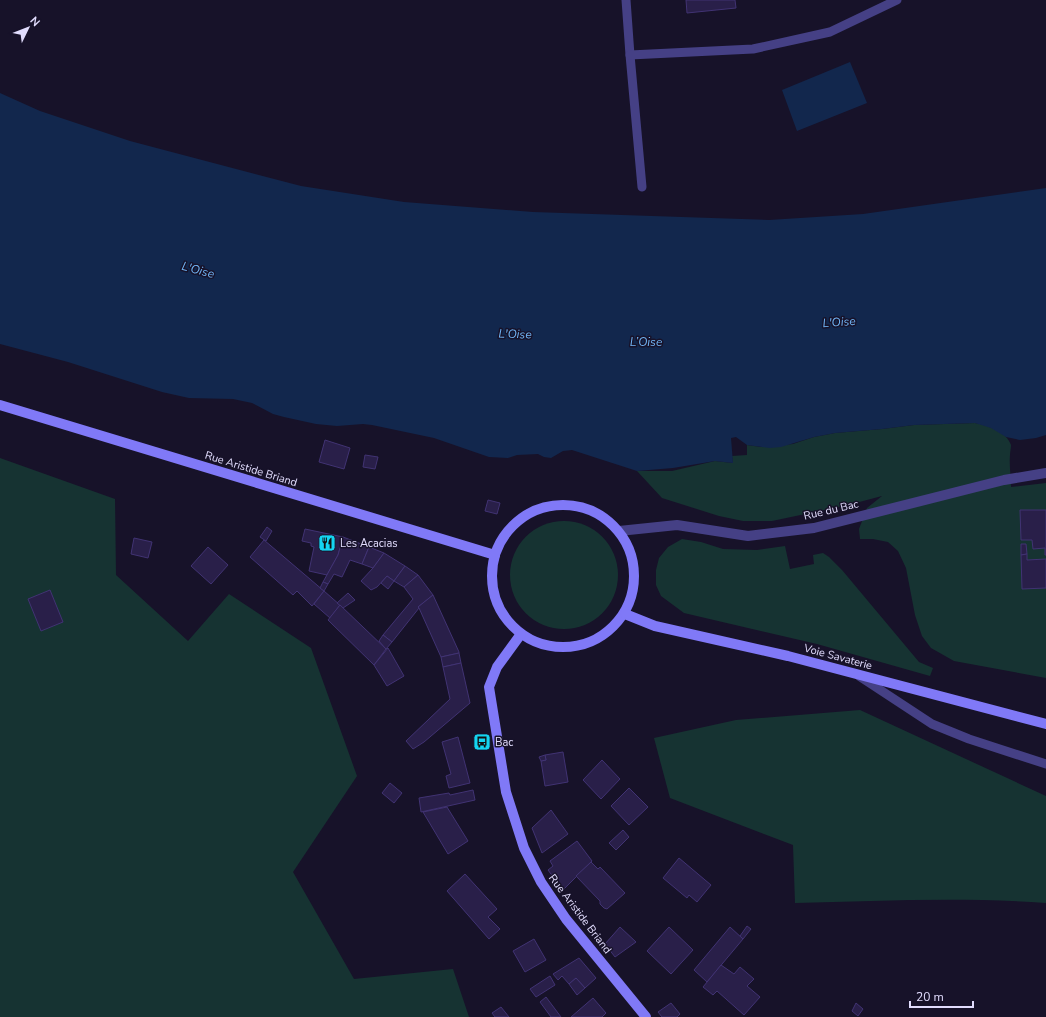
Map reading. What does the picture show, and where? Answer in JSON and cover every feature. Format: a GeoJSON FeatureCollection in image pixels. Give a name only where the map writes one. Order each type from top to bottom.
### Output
{"type":"FeatureCollection","features":[{"type":"Feature","properties":{"kind":"main road","name":"Rue Aristide Briand"},"geometry":{"type":"LineString","coordinates":[[0,405],[495,555]]}},
{"type":"Feature","properties":{"kind":"main road"},"geometry":{"type":"LineString","coordinates":[[560,505],[582,507],[602,516],[619,531],[630,550],[635,571],[633,593],[625,614],[609,632],[589,644],[565,648],[542,645],[521,634],[505,618],[496,599],[492,577],[495,555],[505,535],[520,520],[539,509],[560,505]]}},
{"type":"Feature","properties":{"kind":"main road","name":"Voie Savaterie"},"geometry":{"type":"LineString","coordinates":[[625,614],[655,626],[788,656],[1046,724]]}},
{"type":"Feature","properties":{"kind":"main road","name":"Rue Aristide Briand"},"geometry":{"type":"LineString","coordinates":[[521,634],[498,667],[489,688],[506,792],[522,841],[541,882],[566,919],[646,1017]]}},
{"type":"Feature","properties":{"kind":"street","name":"Rue du Bac"},"geometry":{"type":"LineString","coordinates":[[619,531],[677,525],[748,536],[806,528],[1004,480],[1046,473]]}},
{"type":"Feature","properties":{"kind":"lane"},"geometry":{"type":"LineString","coordinates":[[626,0],[642,187]]}},
{"type":"Feature","properties":{"kind":"lane"},"geometry":{"type":"LineString","coordinates":[[630,55],[753,50],[830,32],[897,0]]}},
{"type":"Feature","properties":{"kind":"lane"},"geometry":{"type":"LineString","coordinates":[[854,674],[932,724],[969,739],[1046,764]]}},
{"type":"Feature","properties":{"kind":"green space"},"geometry":{"type":"Polygon","coordinates":[[[975,423],[985,425],[996,430],[1009,440],[1011,445],[1011,487],[1046,483],[1046,678],[954,661],[931,648],[922,636],[915,615],[906,568],[898,551],[888,542],[873,539],[860,539],[859,529],[867,508],[882,496],[848,505],[772,521],[743,521],[719,516],[662,498],[637,471],[672,471],[715,461],[733,463],[732,456],[747,455],[747,445],[761,447],[793,444],[814,437],[835,433],[914,425],[975,423]]]}},
{"type":"Feature","properties":{"kind":"green space"},"geometry":{"type":"Polygon","coordinates":[[[0,458],[115,499],[116,575],[188,641],[229,594],[311,648],[357,776],[293,872],[354,979],[453,969],[469,1017],[0,1017],[0,458]]]}},
{"type":"Feature","properties":{"kind":"green space"},"geometry":{"type":"Polygon","coordinates":[[[564,521],[585,525],[602,537],[614,554],[618,575],[614,596],[602,613],[585,625],[564,629],[543,625],[526,613],[514,596],[510,575],[514,554],[526,537],[543,525],[564,521]]]}},
{"type":"Feature","properties":{"kind":"green space"},"geometry":{"type":"Polygon","coordinates":[[[682,539],[701,542],[723,549],[757,550],[785,546],[790,569],[814,564],[813,555],[823,553],[842,570],[919,662],[933,668],[930,676],[817,644],[684,613],[661,596],[656,585],[656,570],[659,558],[668,547],[682,539]]]}},
{"type":"Feature","properties":{"kind":"green space"},"geometry":{"type":"Polygon","coordinates":[[[860,710],[1046,796],[1046,903],[952,900],[795,903],[793,845],[670,798],[654,738],[736,720],[860,710]]]}},
{"type":"Feature","properties":{"kind":"water"},"geometry":{"type":"Polygon","coordinates":[[[850,62],[867,103],[797,131],[782,90],[850,62]]]}},
{"type":"Feature","properties":{"kind":"water","name":"L’Oise"},"geometry":{"type":"Polygon","coordinates":[[[0,93],[40,111],[130,141],[301,186],[404,202],[533,212],[769,220],[863,214],[1046,188],[1046,435],[1020,440],[1006,437],[991,428],[975,423],[914,425],[835,433],[814,437],[781,447],[770,448],[747,445],[736,437],[731,438],[733,463],[715,461],[673,468],[637,471],[572,450],[563,451],[551,458],[538,454],[517,455],[508,458],[489,457],[434,438],[372,425],[363,424],[337,426],[316,424],[273,414],[252,403],[233,399],[189,398],[162,392],[68,362],[0,344],[0,93]]]}},
{"type":"Feature","properties":{"kind":"building"},"geometry":{"type":"Polygon","coordinates":[[[686,0],[735,0],[736,8],[687,13],[686,0]]]}},
{"type":"Feature","properties":{"kind":"building"},"geometry":{"type":"Polygon","coordinates":[[[325,440],[350,448],[344,469],[319,462],[325,440]]]}},
{"type":"Feature","properties":{"kind":"building"},"geometry":{"type":"Polygon","coordinates":[[[365,455],[378,457],[375,469],[363,467],[365,455]]]}},
{"type":"Feature","properties":{"kind":"building"},"geometry":{"type":"Polygon","coordinates":[[[488,500],[500,503],[497,514],[485,511],[488,500]]]}},
{"type":"Feature","properties":{"kind":"building"},"geometry":{"type":"Polygon","coordinates":[[[1020,510],[1046,510],[1046,555],[1045,548],[1033,549],[1032,540],[1021,540],[1020,510]]]}},
{"type":"Feature","properties":{"kind":"building"},"geometry":{"type":"Polygon","coordinates":[[[267,527],[272,531],[266,541],[260,537],[267,527]]]}},
{"type":"Feature","properties":{"kind":"building"},"geometry":{"type":"Polygon","coordinates":[[[305,529],[343,537],[338,555],[327,575],[309,571],[314,547],[311,546],[311,543],[302,541],[305,529]]]}},
{"type":"Feature","properties":{"kind":"building"},"geometry":{"type":"Polygon","coordinates":[[[343,537],[369,547],[362,564],[350,560],[342,577],[334,574],[328,584],[323,582],[338,555],[343,537]]]}},
{"type":"Feature","properties":{"kind":"building"},"geometry":{"type":"Polygon","coordinates":[[[134,538],[152,542],[148,558],[131,554],[134,538]]]}},
{"type":"Feature","properties":{"kind":"building"},"geometry":{"type":"Polygon","coordinates":[[[264,540],[324,591],[312,606],[297,591],[293,595],[250,557],[264,540]]]}},
{"type":"Feature","properties":{"kind":"building"},"geometry":{"type":"Polygon","coordinates":[[[1021,544],[1026,544],[1027,554],[1021,555],[1021,544]]]}},
{"type":"Feature","properties":{"kind":"building"},"geometry":{"type":"Polygon","coordinates":[[[208,547],[228,565],[211,584],[191,566],[208,547]]]}},
{"type":"Feature","properties":{"kind":"building"},"geometry":{"type":"Polygon","coordinates":[[[369,547],[384,553],[373,568],[362,564],[369,547]]]}},
{"type":"Feature","properties":{"kind":"building"},"geometry":{"type":"Polygon","coordinates":[[[384,553],[405,566],[394,581],[387,576],[377,587],[371,590],[361,581],[384,553]]]}},
{"type":"Feature","properties":{"kind":"building"},"geometry":{"type":"Polygon","coordinates":[[[1027,554],[1027,560],[1046,559],[1046,588],[1022,589],[1021,555],[1027,554]]]}},
{"type":"Feature","properties":{"kind":"building"},"geometry":{"type":"Polygon","coordinates":[[[405,566],[418,575],[404,587],[394,581],[405,566]]]}},
{"type":"Feature","properties":{"kind":"building"},"geometry":{"type":"Polygon","coordinates":[[[418,575],[433,595],[418,607],[419,608],[392,642],[383,635],[413,599],[404,587],[418,575]]]}},
{"type":"Feature","properties":{"kind":"building"},"geometry":{"type":"Polygon","coordinates":[[[387,576],[394,581],[388,589],[381,583],[387,576]]]}},
{"type":"Feature","properties":{"kind":"building"},"geometry":{"type":"Polygon","coordinates":[[[323,582],[328,584],[324,591],[320,588],[323,582]]]}},
{"type":"Feature","properties":{"kind":"building"},"geometry":{"type":"Polygon","coordinates":[[[50,590],[63,622],[41,631],[28,599],[50,590]]]}},
{"type":"Feature","properties":{"kind":"building"},"geometry":{"type":"Polygon","coordinates":[[[324,591],[340,605],[330,618],[314,604],[324,591]]]}},
{"type":"Feature","properties":{"kind":"building"},"geometry":{"type":"Polygon","coordinates":[[[348,593],[355,600],[343,608],[337,603],[348,593]]]}},
{"type":"Feature","properties":{"kind":"building"},"geometry":{"type":"Polygon","coordinates":[[[433,595],[459,653],[441,657],[418,607],[433,595]]]}},
{"type":"Feature","properties":{"kind":"building"},"geometry":{"type":"Polygon","coordinates":[[[340,605],[386,649],[374,665],[328,620],[340,605]]]}},
{"type":"Feature","properties":{"kind":"building"},"geometry":{"type":"Polygon","coordinates":[[[383,635],[392,642],[386,649],[379,641],[383,635]]]}},
{"type":"Feature","properties":{"kind":"building"},"geometry":{"type":"Polygon","coordinates":[[[388,648],[404,676],[387,686],[374,665],[388,648]]]}},
{"type":"Feature","properties":{"kind":"building"},"geometry":{"type":"Polygon","coordinates":[[[459,653],[461,663],[443,667],[441,657],[459,653]]]}},
{"type":"Feature","properties":{"kind":"building"},"geometry":{"type":"Polygon","coordinates":[[[461,663],[470,703],[424,742],[413,749],[406,741],[450,699],[443,667],[461,663]]]}},
{"type":"Feature","properties":{"kind":"building"},"geometry":{"type":"Polygon","coordinates":[[[458,737],[470,783],[449,788],[446,776],[451,774],[442,742],[458,737]]]}},
{"type":"Feature","properties":{"kind":"building"},"geometry":{"type":"Polygon","coordinates":[[[563,752],[568,782],[545,786],[541,761],[546,760],[545,755],[563,752]]]}},
{"type":"Feature","properties":{"kind":"building"},"geometry":{"type":"Polygon","coordinates":[[[545,755],[546,760],[541,761],[539,757],[545,755]]]}},
{"type":"Feature","properties":{"kind":"building"},"geometry":{"type":"Polygon","coordinates":[[[602,760],[620,779],[601,799],[583,780],[602,760]]]}},
{"type":"Feature","properties":{"kind":"building"},"geometry":{"type":"Polygon","coordinates":[[[390,783],[402,793],[394,803],[382,793],[390,783]]]}},
{"type":"Feature","properties":{"kind":"building"},"geometry":{"type":"Polygon","coordinates":[[[629,788],[648,807],[629,825],[611,806],[629,788]]]}},
{"type":"Feature","properties":{"kind":"building"},"geometry":{"type":"Polygon","coordinates":[[[473,790],[475,800],[421,812],[419,798],[449,793],[450,795],[473,790]]]}},
{"type":"Feature","properties":{"kind":"building"},"geometry":{"type":"Polygon","coordinates":[[[447,807],[468,841],[448,854],[423,812],[447,807]]]}},
{"type":"Feature","properties":{"kind":"building"},"geometry":{"type":"Polygon","coordinates":[[[551,810],[568,834],[542,853],[532,828],[551,810]]]}},
{"type":"Feature","properties":{"kind":"building"},"geometry":{"type":"Polygon","coordinates":[[[623,830],[629,837],[616,850],[609,843],[623,830]]]}},
{"type":"Feature","properties":{"kind":"building"},"geometry":{"type":"Polygon","coordinates":[[[577,841],[592,861],[563,890],[548,870],[553,866],[550,861],[577,841]]]}},
{"type":"Feature","properties":{"kind":"building"},"geometry":{"type":"Polygon","coordinates":[[[679,858],[711,885],[697,902],[689,895],[687,898],[663,878],[679,858]]]}},
{"type":"Feature","properties":{"kind":"building"},"geometry":{"type":"Polygon","coordinates":[[[591,862],[598,869],[600,867],[625,893],[607,909],[600,904],[600,901],[576,876],[591,862]]]}},
{"type":"Feature","properties":{"kind":"building"},"geometry":{"type":"Polygon","coordinates":[[[465,874],[497,909],[488,917],[500,929],[489,939],[447,891],[465,874]]]}},
{"type":"Feature","properties":{"kind":"building"},"geometry":{"type":"Polygon","coordinates":[[[747,926],[751,929],[743,939],[740,936],[747,926]]]}},
{"type":"Feature","properties":{"kind":"building"},"geometry":{"type":"Polygon","coordinates":[[[620,927],[636,942],[615,957],[605,944],[620,927]]]}},
{"type":"Feature","properties":{"kind":"building"},"geometry":{"type":"Polygon","coordinates":[[[669,927],[693,950],[671,974],[647,951],[669,927]]]}},
{"type":"Feature","properties":{"kind":"building"},"geometry":{"type":"Polygon","coordinates":[[[730,927],[743,939],[707,982],[694,970],[730,927]]]}},
{"type":"Feature","properties":{"kind":"building"},"geometry":{"type":"Polygon","coordinates":[[[534,939],[546,960],[525,972],[513,951],[534,939]]]}},
{"type":"Feature","properties":{"kind":"building"},"geometry":{"type":"Polygon","coordinates":[[[579,958],[596,978],[585,988],[576,978],[569,984],[562,976],[558,980],[553,974],[579,958]]]}},
{"type":"Feature","properties":{"kind":"building"},"geometry":{"type":"Polygon","coordinates":[[[721,965],[734,974],[740,967],[754,979],[747,986],[760,997],[744,1015],[717,991],[713,995],[703,987],[721,965]]]}},
{"type":"Feature","properties":{"kind":"building"},"geometry":{"type":"Polygon","coordinates":[[[550,976],[555,985],[536,997],[530,989],[550,976]]]}},
{"type":"Feature","properties":{"kind":"building"},"geometry":{"type":"Polygon","coordinates":[[[576,978],[585,988],[577,995],[569,984],[576,978]]]}},
{"type":"Feature","properties":{"kind":"building"},"geometry":{"type":"Polygon","coordinates":[[[546,997],[561,1017],[551,1017],[540,1002],[546,997]]]}},
{"type":"Feature","properties":{"kind":"building"},"geometry":{"type":"Polygon","coordinates":[[[593,998],[606,1013],[602,1017],[571,1017],[593,998]]]}},
{"type":"Feature","properties":{"kind":"building"},"geometry":{"type":"Polygon","coordinates":[[[671,1003],[680,1014],[677,1017],[662,1017],[658,1012],[671,1003]]]}},
{"type":"Feature","properties":{"kind":"building"},"geometry":{"type":"Polygon","coordinates":[[[856,1003],[863,1009],[858,1016],[852,1011],[856,1003]]]}},
{"type":"Feature","properties":{"kind":"building"},"geometry":{"type":"Polygon","coordinates":[[[501,1007],[509,1017],[495,1017],[492,1013],[501,1007]]]}},
{"type":"Feature","properties":{"kind":"place","name":"Les Acacias"},"geometry":{"type":"Point","coordinates":[327,543]}},
{"type":"Feature","properties":{"kind":"place","name":"Bac"},"geometry":{"type":"Point","coordinates":[482,742]}},
{"type":"Feature","properties":{"kind":"water label","name":"L'Oise"},"geometry":{"type":"Point","coordinates":[198,270]}},
{"type":"Feature","properties":{"kind":"water label","name":"L'Oise"},"geometry":{"type":"Point","coordinates":[839,322]}},
{"type":"Feature","properties":{"kind":"water label","name":"L'Oise"},"geometry":{"type":"Point","coordinates":[515,334]}}]}
